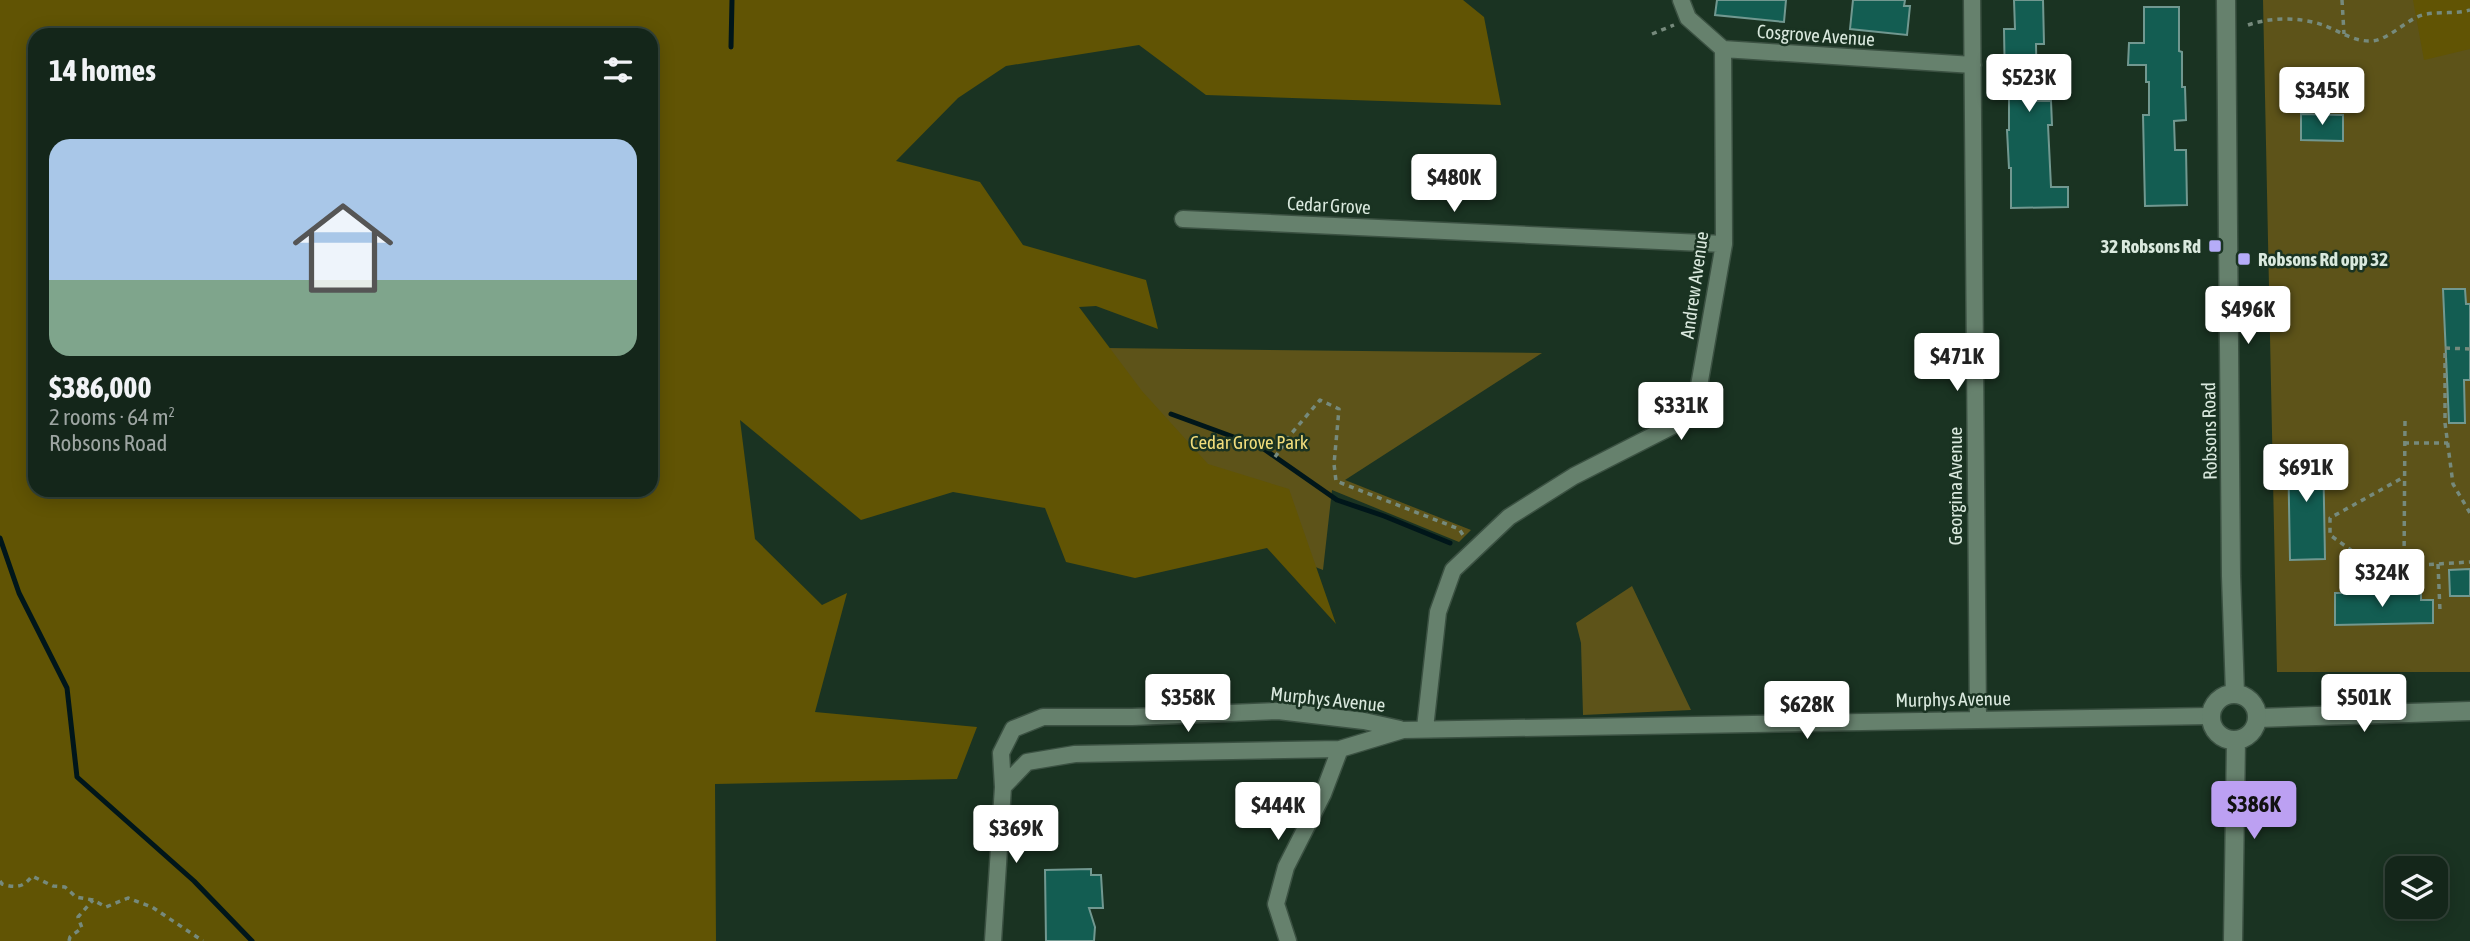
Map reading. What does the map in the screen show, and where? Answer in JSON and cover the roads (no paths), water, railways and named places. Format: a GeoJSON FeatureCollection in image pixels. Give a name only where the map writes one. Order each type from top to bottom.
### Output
{"type":"FeatureCollection","features":[{"type":"Feature","properties":{"kind":"main road","name":"Robsons Road"},"geometry":{"type":"LineString","coordinates":[[2226,0],[2231,576],[2235,694]]}},
{"type":"Feature","properties":{"kind":"main road"},"geometry":{"type":"LineString","coordinates":[[2235,694],[2251,700],[2257,719],[2249,734],[2236,740],[2221,736],[2210,716],[2222,696],[2235,694]]}},
{"type":"Feature","properties":{"kind":"main road"},"geometry":{"type":"LineString","coordinates":[[2257,719],[2470,711]]}},
{"type":"Feature","properties":{"kind":"main road"},"geometry":{"type":"LineString","coordinates":[[2233,941],[2236,740]]}},
{"type":"Feature","properties":{"kind":"street"},"geometry":{"type":"LineString","coordinates":[[1681,0],[1688,18],[1723,49]]}},
{"type":"Feature","properties":{"kind":"street","name":"Georgina Avenue"},"geometry":{"type":"LineString","coordinates":[[1972,0],[1978,720]]}},
{"type":"Feature","properties":{"kind":"street","name":"Cosgrove Avenue"},"geometry":{"type":"LineString","coordinates":[[1723,49],[1973,65]]}},
{"type":"Feature","properties":{"kind":"street","name":"Andrew Avenue"},"geometry":{"type":"LineString","coordinates":[[1425,728],[1438,612],[1453,570],[1509,516],[1574,477],[1682,421],[1699,386],[1724,244],[1723,49]]}},
{"type":"Feature","properties":{"kind":"street","name":"Cedar Grove"},"geometry":{"type":"LineString","coordinates":[[1183,219],[1724,244]]}},
{"type":"Feature","properties":{"kind":"street","name":"Murphys Avenue"},"geometry":{"type":"LineString","coordinates":[[1003,787],[1001,753],[1013,729],[1043,717],[1278,712],[1364,721],[1403,730]]}},
{"type":"Feature","properties":{"kind":"street","name":"Murphys Avenue"},"geometry":{"type":"LineString","coordinates":[[1003,787],[1027,762],[1075,754],[1340,749],[1403,730],[1425,728],[2210,716]]}},
{"type":"Feature","properties":{"kind":"street"},"geometry":{"type":"LineString","coordinates":[[1288,941],[1276,904],[1286,867],[1323,794],[1340,749]]}},
{"type":"Feature","properties":{"kind":"street"},"geometry":{"type":"LineString","coordinates":[[993,941],[1003,787]]}},
{"type":"Feature","properties":{"kind":"waterway"},"geometry":{"type":"LineString","coordinates":[[731,47],[732,0]]}},
{"type":"Feature","properties":{"kind":"waterway"},"geometry":{"type":"LineString","coordinates":[[1171,414],[1261,447],[1337,500],[1450,543]]}},
{"type":"Feature","properties":{"kind":"waterway"},"geometry":{"type":"LineString","coordinates":[[0,538],[19,593],[67,688],[77,777],[194,881],[252,941]]}},
{"type":"Feature","properties":{"kind":"place","name":"32 Robsons Rd"},"geometry":{"type":"Point","coordinates":[2215,246]}},
{"type":"Feature","properties":{"kind":"place","name":"Robsons Rd opp 32"},"geometry":{"type":"Point","coordinates":[2244,259]}},
{"type":"Feature","properties":{"kind":"park label","name":"Cedar Grove Park"},"geometry":{"type":"Point","coordinates":[1249,442]}}]}
